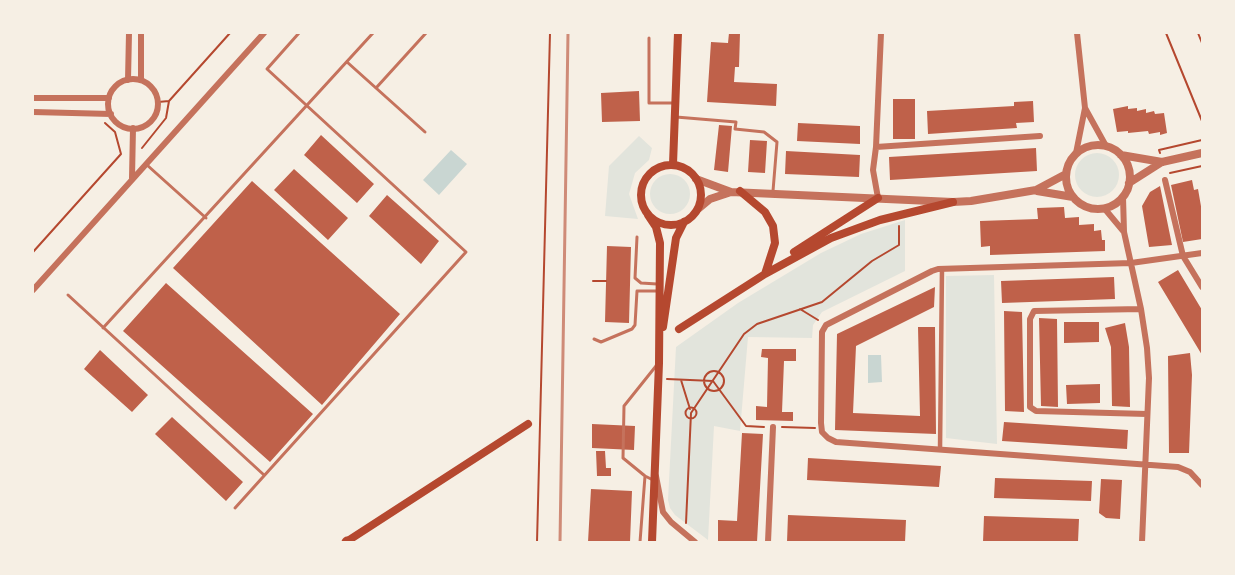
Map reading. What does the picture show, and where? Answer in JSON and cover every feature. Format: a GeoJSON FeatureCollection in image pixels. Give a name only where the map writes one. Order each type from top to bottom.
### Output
{"type":"FeatureCollection","features":[{"type":"Feature","properties":{"kind":"main road"},"geometry":{"type":"LineString","coordinates":[[674,164],[678,33]]}},
{"type":"Feature","properties":{"kind":"main road"},"geometry":{"type":"LineString","coordinates":[[652,542],[658,379],[658,363],[659,287],[659,236],[642,204],[640,192],[651,171],[674,164],[684,167],[696,179],[702,191],[698,209],[684,222],[676,238],[658,363]]}},
{"type":"Feature","properties":{"kind":"main road"},"geometry":{"type":"LineString","coordinates":[[735,192],[765,212],[773,226],[775,243],[765,274]]}},
{"type":"Feature","properties":{"kind":"main road"},"geometry":{"type":"LineString","coordinates":[[765,274],[784,258],[878,198]]}},
{"type":"Feature","properties":{"kind":"main road"},"geometry":{"type":"LineString","coordinates":[[679,329],[765,274],[841,234],[899,215],[953,202]]}},
{"type":"Feature","properties":{"kind":"main road"},"geometry":{"type":"LineString","coordinates":[[648,214],[655,221],[665,225],[684,222]]}},
{"type":"Feature","properties":{"kind":"main road"},"geometry":{"type":"LineString","coordinates":[[346,542],[528,424]]}},
{"type":"Feature","properties":{"kind":"street"},"geometry":{"type":"LineString","coordinates":[[128,80],[129,33]]}},
{"type":"Feature","properties":{"kind":"street"},"geometry":{"type":"LineString","coordinates":[[141,33],[141,80]]}},
{"type":"Feature","properties":{"kind":"street"},"geometry":{"type":"LineString","coordinates":[[33,290],[264,33]]}},
{"type":"Feature","properties":{"kind":"street"},"geometry":{"type":"LineString","coordinates":[[878,198],[873,170],[881,33]]}},
{"type":"Feature","properties":{"kind":"street"},"geometry":{"type":"LineString","coordinates":[[1077,33],[1085,108],[1077,153]]}},
{"type":"Feature","properties":{"kind":"street"},"geometry":{"type":"LineString","coordinates":[[128,80],[141,80],[154,90],[158,102],[156,114],[145,126],[132,128],[122,126],[111,114],[109,98],[118,85],[128,80]]}},
{"type":"Feature","properties":{"kind":"street"},"geometry":{"type":"LineString","coordinates":[[33,98],[109,98]]}},
{"type":"Feature","properties":{"kind":"street"},"geometry":{"type":"LineString","coordinates":[[1085,108],[1106,146]]}},
{"type":"Feature","properties":{"kind":"street"},"geometry":{"type":"LineString","coordinates":[[33,112],[111,114]]}},
{"type":"Feature","properties":{"kind":"street"},"geometry":{"type":"LineString","coordinates":[[132,128],[132,178]]}},
{"type":"Feature","properties":{"kind":"street"},"geometry":{"type":"LineString","coordinates":[[876,147],[1040,136]]}},
{"type":"Feature","properties":{"kind":"street"},"geometry":{"type":"LineString","coordinates":[[1123,197],[1104,208],[1090,208],[1073,197],[1068,190],[1066,174],[1071,159],[1085,147],[1096,145],[1106,146],[1121,155],[1162,162]]}},
{"type":"Feature","properties":{"kind":"street"},"geometry":{"type":"LineString","coordinates":[[1129,183],[1162,162],[1202,153]]}},
{"type":"Feature","properties":{"kind":"street"},"geometry":{"type":"LineString","coordinates":[[1121,155],[1128,168],[1129,183],[1123,197],[1124,232],[1141,309],[1149,378],[1142,542]]}},
{"type":"Feature","properties":{"kind":"street"},"geometry":{"type":"LineString","coordinates":[[696,179],[735,192],[953,202],[991,199],[1036,190],[1066,174]]}},
{"type":"Feature","properties":{"kind":"street"},"geometry":{"type":"LineString","coordinates":[[1165,180],[1183,256],[1202,287]]}},
{"type":"Feature","properties":{"kind":"street"},"geometry":{"type":"LineString","coordinates":[[1036,190],[1073,197]]}},
{"type":"Feature","properties":{"kind":"street"},"geometry":{"type":"LineString","coordinates":[[698,209],[710,199],[735,192]]}},
{"type":"Feature","properties":{"kind":"street"},"geometry":{"type":"LineString","coordinates":[[1104,208],[1124,232]]}},
{"type":"Feature","properties":{"kind":"street"},"geometry":{"type":"LineString","coordinates":[[1202,253],[1131,262],[942,269],[925,274],[826,325],[822,332],[821,428],[828,438],[836,442],[1183,468],[1202,485]]}},
{"type":"Feature","properties":{"kind":"street"},"geometry":{"type":"LineString","coordinates":[[940,449],[942,269]]}},
{"type":"Feature","properties":{"kind":"street"},"geometry":{"type":"LineString","coordinates":[[1141,309],[1034,311],[1030,319],[1030,407],[1036,411],[1147,414]]}},
{"type":"Feature","properties":{"kind":"street"},"geometry":{"type":"LineString","coordinates":[[768,542],[773,427]]}},
{"type":"Feature","properties":{"kind":"street"},"geometry":{"type":"LineString","coordinates":[[654,470],[660,489],[660,504],[663,512],[694,542]]}},
{"type":"Feature","properties":{"kind":"lane"},"geometry":{"type":"LineString","coordinates":[[235,508],[466,252],[267,69],[299,33]]}},
{"type":"Feature","properties":{"kind":"lane"},"geometry":{"type":"LineString","coordinates":[[104,328],[373,33]]}},
{"type":"Feature","properties":{"kind":"lane"},"geometry":{"type":"LineString","coordinates":[[376,88],[426,33]]}},
{"type":"Feature","properties":{"kind":"lane"},"geometry":{"type":"LineString","coordinates":[[649,38],[649,103],[675,104]]}},
{"type":"Feature","properties":{"kind":"lane"},"geometry":{"type":"LineString","coordinates":[[347,62],[426,132]]}},
{"type":"Feature","properties":{"kind":"lane"},"geometry":{"type":"LineString","coordinates":[[675,117],[736,122],[735,129],[764,132],[777,142],[772,193]]}},
{"type":"Feature","properties":{"kind":"lane"},"geometry":{"type":"LineString","coordinates":[[146,164],[206,218]]}},
{"type":"Feature","properties":{"kind":"lane"},"geometry":{"type":"LineString","coordinates":[[637,237],[635,278],[640,283],[659,287]]}},
{"type":"Feature","properties":{"kind":"lane"},"geometry":{"type":"LineString","coordinates":[[594,339],[601,342],[632,329],[635,325],[637,291],[659,287]]}},
{"type":"Feature","properties":{"kind":"lane"},"geometry":{"type":"LineString","coordinates":[[68,295],[264,475]]}},
{"type":"Feature","properties":{"kind":"lane"},"geometry":{"type":"LineString","coordinates":[[653,480],[623,458],[624,406],[658,363]]}},
{"type":"Feature","properties":{"kind":"lane"},"geometry":{"type":"LineString","coordinates":[[640,542],[645,476]]}},
{"type":"Feature","properties":{"kind":"lane"},"geometry":{"type":"LineString","coordinates":[[643,498],[653,494]]}},
{"type":"Feature","properties":{"kind":"path"},"geometry":{"type":"LineString","coordinates":[[132,159],[166,118],[169,101],[230,33]]}},
{"type":"Feature","properties":{"kind":"path"},"geometry":{"type":"LineString","coordinates":[[537,542],[550,33]]}},
{"type":"Feature","properties":{"kind":"path"},"geometry":{"type":"LineString","coordinates":[[1166,33],[1202,121]]}},
{"type":"Feature","properties":{"kind":"path"},"geometry":{"type":"LineString","coordinates":[[1198,33],[1202,43]]}},
{"type":"Feature","properties":{"kind":"path"},"geometry":{"type":"LineString","coordinates":[[158,102],[169,101]]}},
{"type":"Feature","properties":{"kind":"path"},"geometry":{"type":"LineString","coordinates":[[33,252],[121,154],[116,132],[106,123],[91,120],[90,114]]}},
{"type":"Feature","properties":{"kind":"path"},"geometry":{"type":"LineString","coordinates":[[691,413],[748,329],[822,302],[872,261],[899,245],[899,215]]}},
{"type":"Feature","properties":{"kind":"path"},"geometry":{"type":"LineString","coordinates":[[593,281],[606,281]]}},
{"type":"Feature","properties":{"kind":"path"},"geometry":{"type":"LineString","coordinates":[[800,309],[826,325]]}},
{"type":"Feature","properties":{"kind":"path"},"geometry":{"type":"LineString","coordinates":[[708,373],[719,373],[723,376],[724,382],[720,390],[712,392],[708,390],[704,381],[708,373]]}},
{"type":"Feature","properties":{"kind":"path"},"geometry":{"type":"LineString","coordinates":[[658,379],[713,381]]}},
{"type":"Feature","properties":{"kind":"path"},"geometry":{"type":"LineString","coordinates":[[681,380],[691,413],[685,535]]}},
{"type":"Feature","properties":{"kind":"path"},"geometry":{"type":"LineString","coordinates":[[713,381],[746,426],[821,428]]}},
{"type":"Feature","properties":{"kind":"path"},"geometry":{"type":"LineString","coordinates":[[690,407],[695,408]]}},
{"type":"Feature","properties":{"kind":"path"},"geometry":{"type":"LineString","coordinates":[[690,407],[686,413],[691,418]]}},
{"type":"Feature","properties":{"kind":"path"},"geometry":{"type":"LineString","coordinates":[[691,418],[697,415],[695,408]]}},
{"type":"Feature","properties":{"kind":"shaded area"},"geometry":{"type":"Polygon","coordinates":[[[639,136],[652,148],[649,160],[635,173],[629,194],[638,219],[605,216],[609,166],[639,136]]]}},
{"type":"Feature","properties":{"kind":"shaded area"},"geometry":{"type":"Polygon","coordinates":[[[451,150],[467,164],[439,195],[423,180],[451,150]]]}},
{"type":"Feature","properties":{"kind":"shaded area"},"geometry":{"type":"Polygon","coordinates":[[[1097,153],[1112,160],[1119,175],[1112,190],[1097,197],[1082,190],[1075,175],[1082,160],[1097,153]]]}},
{"type":"Feature","properties":{"kind":"shaded area"},"geometry":{"type":"Polygon","coordinates":[[[670,174],[678,175],[684,180],[689,186],[689,202],[684,208],[678,213],[670,214],[662,213],[656,208],[651,202],[650,194],[651,186],[656,180],[662,175],[670,174]]]}},
{"type":"Feature","properties":{"kind":"shaded area"},"geometry":{"type":"Polygon","coordinates":[[[905,220],[905,271],[822,312],[813,325],[812,338],[748,337],[740,431],[714,426],[708,540],[675,515],[668,500],[676,347],[738,303],[821,253],[861,234],[905,220]]]}},
{"type":"Feature","properties":{"kind":"shaded area"},"geometry":{"type":"Polygon","coordinates":[[[994,275],[997,444],[946,438],[946,276],[994,275]]]}},
{"type":"Feature","properties":{"kind":"shaded area"},"geometry":{"type":"Polygon","coordinates":[[[868,355],[881,355],[882,382],[868,383],[868,355]]]}},
{"type":"Feature","properties":{"kind":"building"},"geometry":{"type":"Polygon","coordinates":[[[729,33],[740,33],[739,67],[735,67],[734,82],[777,84],[776,106],[707,102],[711,42],[728,43],[729,33]]]}},
{"type":"Feature","properties":{"kind":"building"},"geometry":{"type":"Polygon","coordinates":[[[639,91],[640,121],[602,122],[601,93],[639,91]]]}},
{"type":"Feature","properties":{"kind":"building"},"geometry":{"type":"Polygon","coordinates":[[[893,99],[915,99],[915,139],[893,139],[893,99]]]}},
{"type":"Feature","properties":{"kind":"building"},"geometry":{"type":"Polygon","coordinates":[[[1033,101],[1034,122],[1016,123],[1017,128],[928,134],[927,111],[1014,106],[1014,102],[1033,101]]]}},
{"type":"Feature","properties":{"kind":"building"},"geometry":{"type":"Polygon","coordinates":[[[1128,106],[1128,109],[1137,108],[1137,111],[1146,109],[1146,113],[1154,111],[1155,114],[1164,113],[1167,133],[1160,135],[1160,132],[1149,134],[1148,131],[1117,132],[1113,109],[1128,106]]]}},
{"type":"Feature","properties":{"kind":"building"},"geometry":{"type":"Polygon","coordinates":[[[798,123],[860,126],[860,144],[797,141],[798,123]]]}},
{"type":"Feature","properties":{"kind":"building"},"geometry":{"type":"Polygon","coordinates":[[[719,125],[732,126],[728,172],[714,170],[719,125]]]}},
{"type":"Feature","properties":{"kind":"building"},"geometry":{"type":"Polygon","coordinates":[[[321,135],[374,184],[357,203],[304,155],[321,135]]]}},
{"type":"Feature","properties":{"kind":"building"},"geometry":{"type":"Polygon","coordinates":[[[750,140],[767,141],[765,173],[748,172],[750,140]]]}},
{"type":"Feature","properties":{"kind":"building"},"geometry":{"type":"Polygon","coordinates":[[[1036,148],[1037,171],[890,180],[889,157],[1036,148]]]}},
{"type":"Feature","properties":{"kind":"building"},"geometry":{"type":"Polygon","coordinates":[[[786,151],[860,155],[859,177],[785,174],[786,151]]]}},
{"type":"Feature","properties":{"kind":"building"},"geometry":{"type":"Polygon","coordinates":[[[294,169],[348,218],[328,240],[274,190],[294,169]]]}},
{"type":"Feature","properties":{"kind":"building"},"geometry":{"type":"Polygon","coordinates":[[[1192,180],[1194,190],[1198,189],[1202,212],[1202,239],[1183,242],[1171,185],[1192,180]]]}},
{"type":"Feature","properties":{"kind":"building"},"geometry":{"type":"Polygon","coordinates":[[[252,181],[400,314],[322,405],[173,268],[252,181]]]}},
{"type":"Feature","properties":{"kind":"building"},"geometry":{"type":"Polygon","coordinates":[[[1160,186],[1172,245],[1149,247],[1142,206],[1150,192],[1160,186]]]}},
{"type":"Feature","properties":{"kind":"building"},"geometry":{"type":"Polygon","coordinates":[[[387,195],[439,241],[421,264],[369,216],[387,195]]]}},
{"type":"Feature","properties":{"kind":"building"},"geometry":{"type":"Polygon","coordinates":[[[1064,207],[1065,218],[1079,217],[1079,225],[1094,224],[1094,231],[1101,230],[1102,240],[1105,240],[1105,251],[990,255],[990,246],[981,247],[980,221],[1038,219],[1037,208],[1064,207]]]}},
{"type":"Feature","properties":{"kind":"building"},"geometry":{"type":"Polygon","coordinates":[[[607,246],[631,247],[629,323],[605,322],[607,246]]]}},
{"type":"Feature","properties":{"kind":"building"},"geometry":{"type":"Polygon","coordinates":[[[1178,270],[1202,310],[1202,355],[1158,282],[1178,270]]]}},
{"type":"Feature","properties":{"kind":"building"},"geometry":{"type":"Polygon","coordinates":[[[1114,277],[1115,299],[1002,303],[1001,281],[1114,277]]]}},
{"type":"Feature","properties":{"kind":"building"},"geometry":{"type":"Polygon","coordinates":[[[166,283],[313,414],[270,462],[123,331],[166,283]]]}},
{"type":"Feature","properties":{"kind":"building"},"geometry":{"type":"Polygon","coordinates":[[[935,287],[934,307],[856,346],[853,413],[920,416],[918,327],[935,327],[936,434],[835,430],[837,334],[935,287]]]}},
{"type":"Feature","properties":{"kind":"building"},"geometry":{"type":"Polygon","coordinates":[[[1004,311],[1022,312],[1024,412],[1005,411],[1004,311]]]}},
{"type":"Feature","properties":{"kind":"building"},"geometry":{"type":"Polygon","coordinates":[[[1039,318],[1057,319],[1058,407],[1041,406],[1039,318]]]}},
{"type":"Feature","properties":{"kind":"building"},"geometry":{"type":"Polygon","coordinates":[[[1064,322],[1099,322],[1099,342],[1064,343],[1064,322]]]}},
{"type":"Feature","properties":{"kind":"building"},"geometry":{"type":"Polygon","coordinates":[[[1125,323],[1129,347],[1130,407],[1112,406],[1111,347],[1105,328],[1125,323]]]}},
{"type":"Feature","properties":{"kind":"building"},"geometry":{"type":"Polygon","coordinates":[[[762,349],[796,349],[796,361],[784,361],[782,412],[793,412],[793,421],[756,420],[756,406],[767,407],[768,358],[761,357],[762,349]]]}},
{"type":"Feature","properties":{"kind":"building"},"geometry":{"type":"Polygon","coordinates":[[[100,350],[148,395],[132,412],[84,369],[100,350]]]}},
{"type":"Feature","properties":{"kind":"building"},"geometry":{"type":"Polygon","coordinates":[[[1190,353],[1192,375],[1189,453],[1169,453],[1168,356],[1190,353]]]}},
{"type":"Feature","properties":{"kind":"building"},"geometry":{"type":"Polygon","coordinates":[[[1100,384],[1100,403],[1067,404],[1066,385],[1100,384]]]}},
{"type":"Feature","properties":{"kind":"building"},"geometry":{"type":"Polygon","coordinates":[[[172,417],[243,482],[226,501],[155,434],[172,417]]]}},
{"type":"Feature","properties":{"kind":"building"},"geometry":{"type":"Polygon","coordinates":[[[1004,422],[1128,430],[1127,449],[1002,441],[1004,422]]]}},
{"type":"Feature","properties":{"kind":"building"},"geometry":{"type":"Polygon","coordinates":[[[592,424],[635,426],[634,450],[592,448],[592,424]]]}},
{"type":"Feature","properties":{"kind":"building"},"geometry":{"type":"Polygon","coordinates":[[[742,433],[763,434],[757,542],[718,542],[718,520],[737,521],[742,433]]]}},
{"type":"Feature","properties":{"kind":"building"},"geometry":{"type":"Polygon","coordinates":[[[596,451],[605,451],[606,468],[611,468],[611,476],[597,476],[596,451]]]}},
{"type":"Feature","properties":{"kind":"building"},"geometry":{"type":"Polygon","coordinates":[[[808,458],[941,466],[939,487],[807,480],[808,458]]]}},
{"type":"Feature","properties":{"kind":"building"},"geometry":{"type":"Polygon","coordinates":[[[995,478],[1092,481],[1091,501],[994,498],[995,478]]]}},
{"type":"Feature","properties":{"kind":"building"},"geometry":{"type":"Polygon","coordinates":[[[1101,479],[1122,480],[1120,519],[1106,518],[1099,513],[1101,479]]]}},
{"type":"Feature","properties":{"kind":"building"},"geometry":{"type":"Polygon","coordinates":[[[591,489],[632,491],[630,542],[588,542],[591,489]]]}},
{"type":"Feature","properties":{"kind":"building"},"geometry":{"type":"Polygon","coordinates":[[[788,515],[906,520],[905,542],[787,542],[788,515]]]}},
{"type":"Feature","properties":{"kind":"building"},"geometry":{"type":"Polygon","coordinates":[[[984,516],[1079,519],[1078,542],[983,542],[984,516]]]}},
{"type":"Feature","properties":{"kind":"railway"},"geometry":{"type":"LineString","coordinates":[[560,542],[568,33]]}}]}
